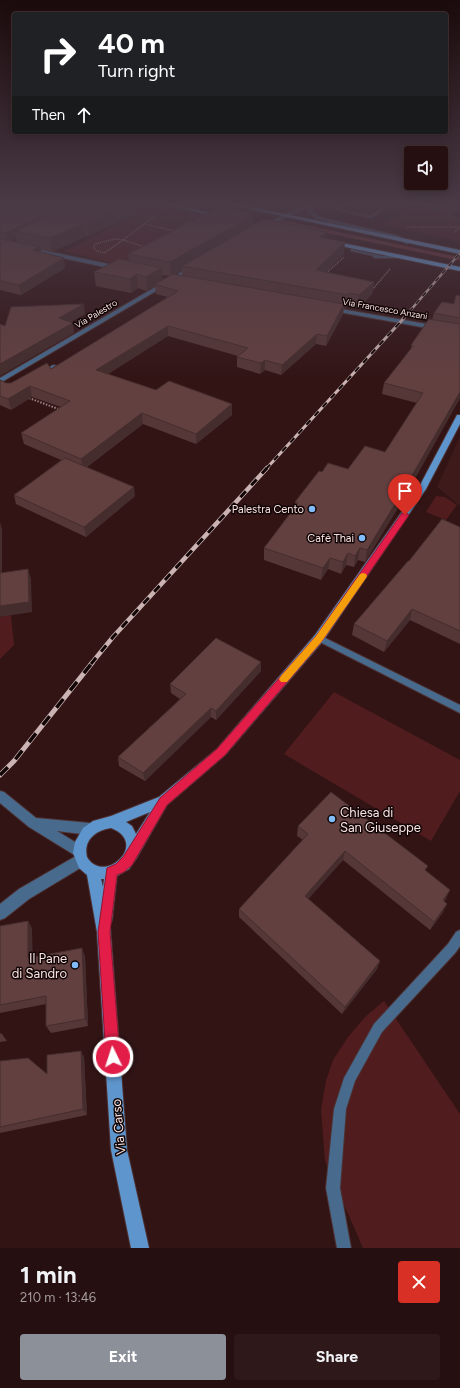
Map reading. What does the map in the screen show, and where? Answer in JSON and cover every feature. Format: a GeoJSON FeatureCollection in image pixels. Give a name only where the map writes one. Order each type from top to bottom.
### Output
{"type":"FeatureCollection","features":[{"type":"Feature","properties":{"kind":"main road"},"geometry":{"type":"LineString","coordinates":[[420,261],[460,269]]}},
{"type":"Feature","properties":{"kind":"street"},"geometry":{"type":"LineString","coordinates":[[85,261],[122,269]]}},
{"type":"Feature","properties":{"kind":"street","name":"Via Palestro"},"geometry":{"type":"LineString","coordinates":[[0,381],[199,264]]}},
{"type":"Feature","properties":{"kind":"street"},"geometry":{"type":"LineString","coordinates":[[161,277],[180,281]]}},
{"type":"Feature","properties":{"kind":"street","name":"Via Francesco Anzani"},"geometry":{"type":"LineString","coordinates":[[321,307],[460,332]]}},
{"type":"Feature","properties":{"kind":"street"},"geometry":{"type":"LineString","coordinates":[[0,796],[33,823],[81,856],[87,867],[93,871],[102,873],[111,872],[120,868],[128,861],[164,801],[221,752],[319,638],[356,587],[422,489],[460,417]]}},
{"type":"Feature","properties":{"kind":"street"},"geometry":{"type":"LineString","coordinates":[[81,856],[81,843],[90,829],[98,824],[112,822],[164,801]]}},
{"type":"Feature","properties":{"kind":"street"},"geometry":{"type":"LineString","coordinates":[[112,822],[124,827],[131,835],[134,847],[131,855]]}},
{"type":"Feature","properties":{"kind":"street"},"geometry":{"type":"LineString","coordinates":[[33,823],[90,829]]}},
{"type":"Feature","properties":{"kind":"street"},"geometry":{"type":"LineString","coordinates":[[0,913],[24,894],[81,856]]}},
{"type":"Feature","properties":{"kind":"street","name":"Via Carso"},"geometry":{"type":"LineString","coordinates":[[93,871],[104,932],[119,1150],[140,1248]]}},
{"type":"Feature","properties":{"kind":"street","name":"Via Carso"},"geometry":{"type":"LineString","coordinates":[[104,932],[111,872]]}},
{"type":"Feature","properties":{"kind":"lane"},"geometry":{"type":"LineString","coordinates":[[36,377],[55,366]]}},
{"type":"Feature","properties":{"kind":"lane"},"geometry":{"type":"LineString","coordinates":[[319,638],[460,709]]}},
{"type":"Feature","properties":{"kind":"lane"},"geometry":{"type":"LineString","coordinates":[[344,1248],[334,1188],[340,1109],[350,1078],[378,1028],[452,948],[460,936]]}},
{"type":"Feature","properties":{"kind":"path"},"geometry":{"type":"LineString","coordinates":[[324,276],[339,261]]}},
{"type":"Feature","properties":{"kind":"path"},"geometry":{"type":"LineString","coordinates":[[356,313],[361,307],[359,304],[394,264]]}},
{"type":"Feature","properties":{"kind":"path"},"geometry":{"type":"LineString","coordinates":[[26,396],[68,412]]}},
{"type":"Feature","properties":{"kind":"shaded area"},"geometry":{"type":"Polygon","coordinates":[[[105,261],[139,261],[128,267],[105,261]]]}},
{"type":"Feature","properties":{"kind":"shaded area"},"geometry":{"type":"Polygon","coordinates":[[[460,437],[460,506],[437,487],[460,437]]]}},
{"type":"Feature","properties":{"kind":"shaded area"},"geometry":{"type":"Polygon","coordinates":[[[436,496],[445,497],[457,505],[446,520],[426,512],[436,496]]]}},
{"type":"Feature","properties":{"kind":"shaded area"},"geometry":{"type":"Polygon","coordinates":[[[11,615],[14,645],[0,659],[0,617],[11,615]]]}},
{"type":"Feature","properties":{"kind":"shaded area"},"geometry":{"type":"Polygon","coordinates":[[[334,692],[460,760],[460,791],[431,841],[284,754],[334,692]]]}},
{"type":"Feature","properties":{"kind":"shaded area"},"geometry":{"type":"Polygon","coordinates":[[[384,1001],[460,1114],[460,1248],[363,1248],[325,1161],[321,1109],[326,1081],[333,1060],[348,1037],[365,1017],[384,1001]]]}},
{"type":"Feature","properties":{"kind":"building"},"geometry":{"type":"Polygon","coordinates":[[[0,261],[59,261],[19,285],[0,281],[0,261]]]}},
{"type":"Feature","properties":{"kind":"building"},"geometry":{"type":"Polygon","coordinates":[[[115,261],[130,261],[162,268],[146,277],[137,274],[130,279],[94,272],[115,261]]]}},
{"type":"Feature","properties":{"kind":"building"},"geometry":{"type":"Polygon","coordinates":[[[190,261],[325,261],[316,270],[374,282],[359,295],[349,293],[348,295],[182,266],[190,261]]]}},
{"type":"Feature","properties":{"kind":"building"},"geometry":{"type":"Polygon","coordinates":[[[173,274],[344,304],[327,336],[317,334],[282,365],[265,360],[261,363],[237,357],[248,348],[168,326],[96,370],[156,390],[169,381],[232,404],[196,434],[142,413],[81,459],[21,433],[70,401],[30,386],[8,399],[0,396],[0,380],[6,383],[11,383],[47,363],[51,369],[178,291],[155,284],[173,274]]]}},
{"type":"Feature","properties":{"kind":"building"},"geometry":{"type":"Polygon","coordinates":[[[456,295],[460,296],[460,318],[434,313],[442,302],[454,304],[456,295]]]}},
{"type":"Feature","properties":{"kind":"building"},"geometry":{"type":"Polygon","coordinates":[[[84,304],[59,318],[73,323],[0,364],[0,324],[5,326],[11,307],[84,304]]]}},
{"type":"Feature","properties":{"kind":"building"},"geometry":{"type":"Polygon","coordinates":[[[429,319],[460,324],[460,392],[367,550],[360,548],[355,556],[348,553],[343,562],[330,558],[323,568],[264,548],[298,503],[295,502],[319,471],[322,472],[328,463],[348,469],[365,446],[385,452],[423,393],[384,383],[413,346],[411,345],[429,319]]]}},
{"type":"Feature","properties":{"kind":"building"},"geometry":{"type":"Polygon","coordinates":[[[65,458],[134,487],[84,527],[14,495],[65,458]]]}},
{"type":"Feature","properties":{"kind":"building"},"geometry":{"type":"Polygon","coordinates":[[[442,519],[460,527],[460,631],[412,609],[387,641],[354,624],[409,561],[442,519]]]}},
{"type":"Feature","properties":{"kind":"building"},"geometry":{"type":"Polygon","coordinates":[[[28,569],[29,602],[0,606],[0,573],[28,569]]]}},
{"type":"Feature","properties":{"kind":"building"},"geometry":{"type":"Polygon","coordinates":[[[216,638],[261,662],[216,711],[211,708],[143,773],[118,757],[186,694],[170,684],[216,638]]]}},
{"type":"Feature","properties":{"kind":"building"},"geometry":{"type":"Polygon","coordinates":[[[331,792],[428,866],[425,870],[450,890],[443,900],[447,904],[434,922],[345,851],[305,896],[380,961],[345,1007],[239,909],[308,834],[298,826],[331,792]]]}},
{"type":"Feature","properties":{"kind":"building"},"geometry":{"type":"Polygon","coordinates":[[[28,921],[28,958],[82,948],[85,1019],[46,1026],[46,996],[0,1005],[0,926],[28,921]]]}},
{"type":"Feature","properties":{"kind":"building"},"geometry":{"type":"Polygon","coordinates":[[[81,1051],[83,1109],[0,1127],[0,1061],[28,1058],[47,1074],[47,1055],[81,1051]]]}},
{"type":"Feature","properties":{"kind":"railway"},"geometry":{"type":"LineString","coordinates":[[403,319],[453,261]]}},
{"type":"Feature","properties":{"kind":"railway"},"geometry":{"type":"LineString","coordinates":[[266,469],[404,318]]}},
{"type":"Feature","properties":{"kind":"railway"},"geometry":{"type":"LineString","coordinates":[[91,664],[113,637],[267,468]]}},
{"type":"Feature","properties":{"kind":"railway"},"geometry":{"type":"LineString","coordinates":[[0,775],[14,761],[92,663]]}},
{"type":"Feature","properties":{"kind":"slow traffic"},"geometry":{"type":"LineString","coordinates":[[284,679],[319,638],[363,576]]}},
{"type":"Feature","properties":{"kind":"place","name":"Palestra Cento"},"geometry":{"type":"Point","coordinates":[312,509]}},
{"type":"Feature","properties":{"kind":"place","name":"Cafè Thai"},"geometry":{"type":"Point","coordinates":[362,538]}},
{"type":"Feature","properties":{"kind":"place","name":"Chiesa di San Giuseppe"},"geometry":{"type":"Point","coordinates":[332,819]}},
{"type":"Feature","properties":{"kind":"place","name":"Il Pane di Sandro"},"geometry":{"type":"Point","coordinates":[75,965]}},
{"type":"Feature","properties":{"kind":"route"},"geometry":{"type":"LineString","coordinates":[[113,1057],[104,932],[111,872],[120,868],[128,861],[164,801],[221,752],[319,638],[405,515]]}}]}
